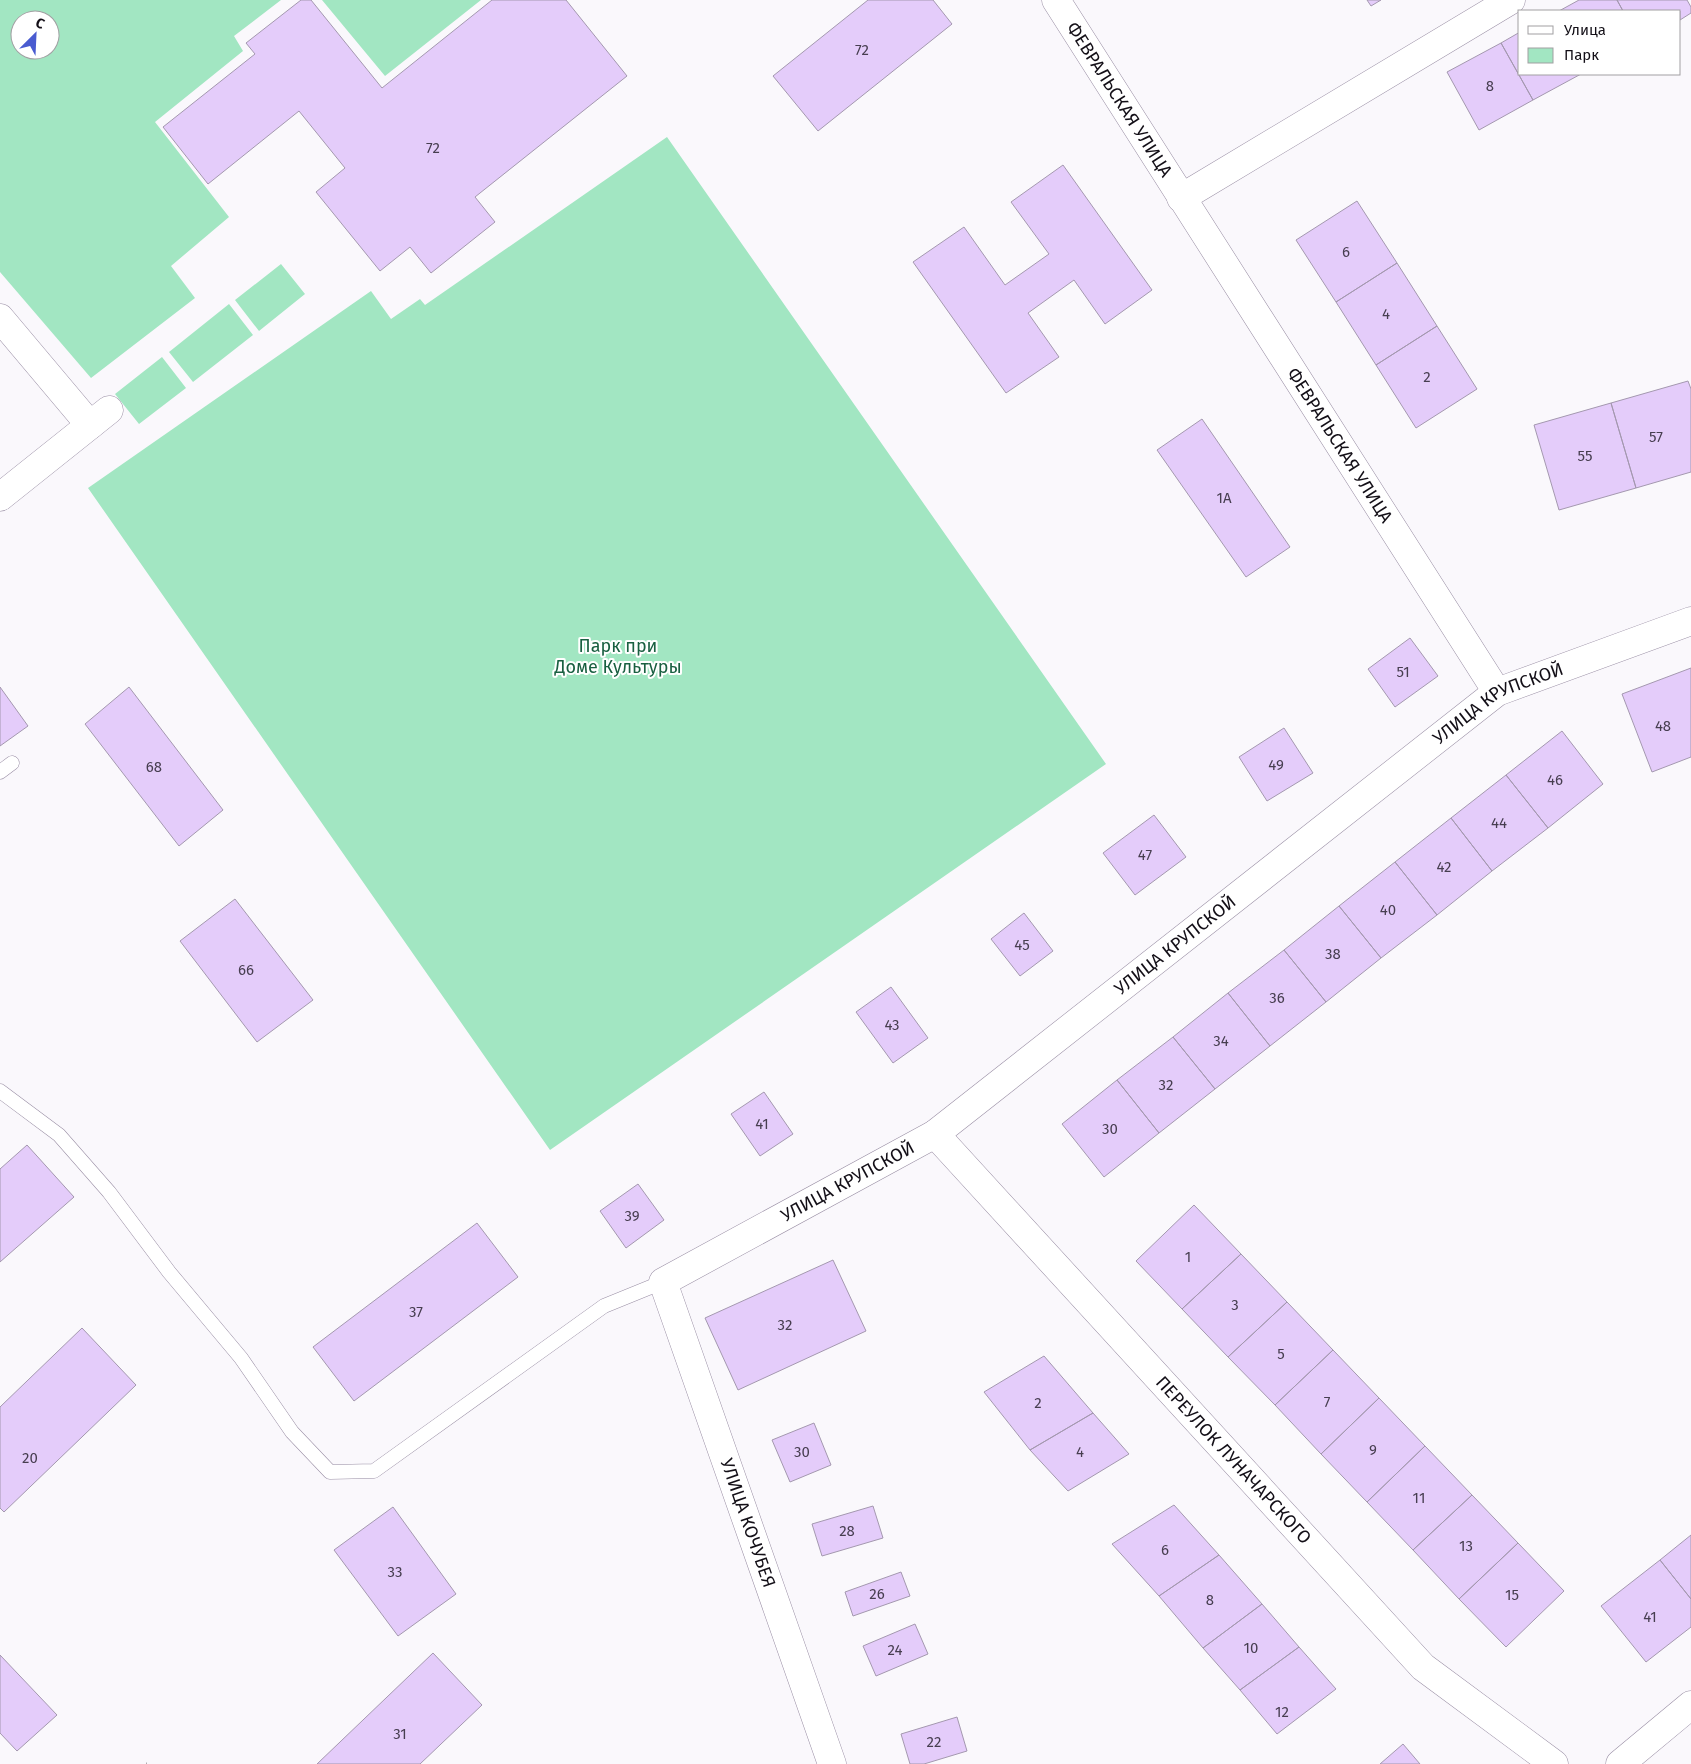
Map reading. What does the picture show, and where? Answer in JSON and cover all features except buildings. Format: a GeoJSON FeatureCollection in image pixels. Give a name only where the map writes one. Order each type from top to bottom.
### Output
{"type":"FeatureCollection","features":[{"type":"Feature","properties":{"kind":"street","name":"ФЕВРАЛЬСКАЯ УЛИЦА"},"geometry":{"type":"LineString","coordinates":[[1056,0],[1497,692]]}},
{"type":"Feature","properties":{"kind":"street"},"geometry":{"type":"LineString","coordinates":[[1181,198],[1511,0]]}},
{"type":"Feature","properties":{"kind":"street"},"geometry":{"type":"LineString","coordinates":[[0,318],[100,418],[0,497]]}},
{"type":"Feature","properties":{"kind":"street","name":"УЛИЦА КРУПСКОЙ"},"geometry":{"type":"LineString","coordinates":[[663,1282],[935,1134],[1497,692],[1691,621]]}},
{"type":"Feature","properties":{"kind":"street","name":"ПЕРЕУЛОК ЛУНАЧАРСКОГО"},"geometry":{"type":"LineString","coordinates":[[935,1134],[1423,1668],[1554,1764]]}},
{"type":"Feature","properties":{"kind":"street","name":"УЛИЦА КОЧУБЕЯ"},"geometry":{"type":"LineString","coordinates":[[663,1282],[832,1764]]}},
{"type":"Feature","properties":{"kind":"street"},"geometry":{"type":"LineString","coordinates":[[1620,1764],[1691,1705]]}},
{"type":"Feature","properties":{"kind":"lane"},"geometry":{"type":"LineString","coordinates":[[0,772],[12,763]]}},
{"type":"Feature","properties":{"kind":"lane"},"geometry":{"type":"LineString","coordinates":[[0,1092],[59,1135],[109,1192],[170,1272],[241,1358],[292,1432],[330,1472],[374,1471],[604,1306],[663,1282]]}},
{"type":"Feature","properties":{"kind":"green space"},"geometry":{"type":"Polygon","coordinates":[[[0,0],[281,0],[234,36],[243,51],[155,122],[229,217],[171,266],[195,298],[91,378],[0,272],[0,0]]]}},
{"type":"Feature","properties":{"kind":"green space"},"geometry":{"type":"Polygon","coordinates":[[[322,0],[481,0],[385,76],[322,0]]]}},
{"type":"Feature","properties":{"kind":"green space","name":"Парк при Доме Культуры"},"geometry":{"type":"Polygon","coordinates":[[[667,137],[1106,764],[550,1150],[88,488],[371,291],[391,319],[420,299],[425,305],[667,137]]]}},
{"type":"Feature","properties":{"kind":"green space"},"geometry":{"type":"Polygon","coordinates":[[[281,264],[305,294],[259,331],[235,300],[281,264]]]}},
{"type":"Feature","properties":{"kind":"green space"},"geometry":{"type":"Polygon","coordinates":[[[229,304],[253,335],[193,382],[169,352],[229,304]]]}},
{"type":"Feature","properties":{"kind":"green space"},"geometry":{"type":"Polygon","coordinates":[[[162,357],[186,388],[139,424],[115,394],[162,357]]]}}]}
